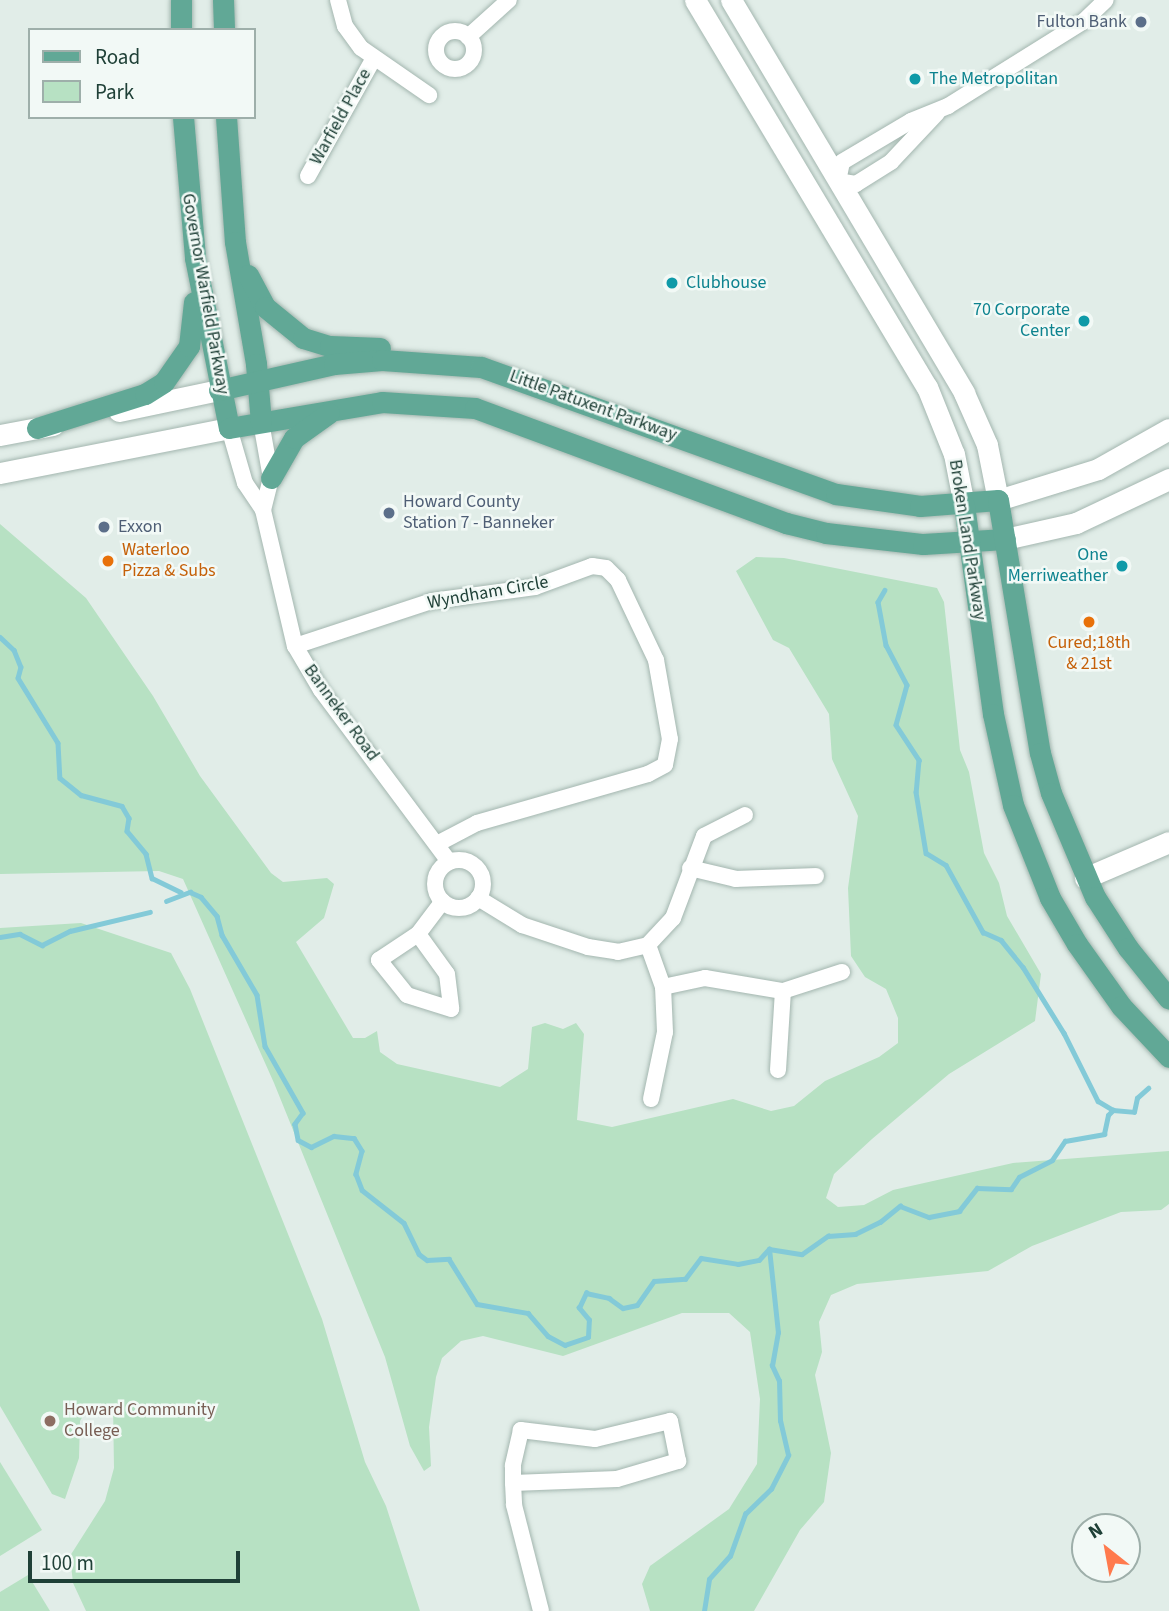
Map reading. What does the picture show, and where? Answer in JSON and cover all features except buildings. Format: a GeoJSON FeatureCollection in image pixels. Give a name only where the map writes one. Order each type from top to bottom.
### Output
{"type":"FeatureCollection","features":[{"type":"Feature","properties":{"kind":"main road"},"geometry":{"type":"LineString","coordinates":[[181,0],[181,28]]}},
{"type":"Feature","properties":{"kind":"main road"},"geometry":{"type":"LineString","coordinates":[[223,0],[224,28]]}},
{"type":"Feature","properties":{"kind":"main road","name":"Governor Warfield Parkway"},"geometry":{"type":"LineString","coordinates":[[183,119],[195,258],[219,390],[229,428]]}},
{"type":"Feature","properties":{"kind":"main road","name":"Governor Warfield Parkway"},"geometry":{"type":"LineString","coordinates":[[226,119],[235,242],[258,381],[261,422]]}},
{"type":"Feature","properties":{"kind":"main road"},"geometry":{"type":"LineString","coordinates":[[235,242],[265,307],[303,338],[338,347],[432,352],[481,367]]}},
{"type":"Feature","properties":{"kind":"main road"},"geometry":{"type":"LineString","coordinates":[[37,428],[145,394],[164,382],[183,358],[193,334],[195,258]]}},
{"type":"Feature","properties":{"kind":"main road","name":"Little Patuxent Parkway"},"geometry":{"type":"LineString","coordinates":[[219,390],[334,364],[382,360],[481,367],[836,495],[880,503],[964,505],[998,500]]}},
{"type":"Feature","properties":{"kind":"main road"},"geometry":{"type":"LineString","coordinates":[[229,428],[339,406],[426,402],[475,408],[786,523],[876,541],[969,544],[1005,539]]}},
{"type":"Feature","properties":{"kind":"main road"},"geometry":{"type":"LineString","coordinates":[[271,478],[295,438],[339,406]]}},
{"type":"Feature","properties":{"kind":"main road","name":"Broken Land Parkway"},"geometry":{"type":"LineString","coordinates":[[998,500],[1040,753],[1085,878],[1128,948],[1169,999]]}},
{"type":"Feature","properties":{"kind":"main road","name":"Broken Land Parkway"},"geometry":{"type":"LineString","coordinates":[[964,505],[1001,761],[1032,857],[1062,919],[1096,973],[1169,1057]]}},
{"type":"Feature","properties":{"kind":"street","name":"Warfield Place"},"geometry":{"type":"LineString","coordinates":[[338,0],[352,37],[374,58],[429,96]]}},
{"type":"Feature","properties":{"kind":"street"},"geometry":{"type":"LineString","coordinates":[[468,37],[509,0]]}},
{"type":"Feature","properties":{"kind":"street","name":"Broken Land Parkway"},"geometry":{"type":"LineString","coordinates":[[695,0],[927,387],[954,454],[964,505]]}},
{"type":"Feature","properties":{"kind":"street","name":"Broken Land Parkway"},"geometry":{"type":"LineString","coordinates":[[731,0],[964,393],[987,445],[998,500]]}},
{"type":"Feature","properties":{"kind":"street"},"geometry":{"type":"LineString","coordinates":[[937,113],[911,121],[842,162],[838,181],[856,184],[891,162],[937,113],[1084,20],[1106,0]]}},
{"type":"Feature","properties":{"kind":"street","name":"Warfield Place"},"geometry":{"type":"LineString","coordinates":[[308,176],[374,58]]}},
{"type":"Feature","properties":{"kind":"street","name":"Little Patuxent Parkway"},"geometry":{"type":"LineString","coordinates":[[0,435],[219,390]]}},
{"type":"Feature","properties":{"kind":"street"},"geometry":{"type":"LineString","coordinates":[[261,422],[271,478],[263,510]]}},
{"type":"Feature","properties":{"kind":"street"},"geometry":{"type":"LineString","coordinates":[[0,473],[229,428]]}},
{"type":"Feature","properties":{"kind":"street","name":"Banneker Road"},"geometry":{"type":"LineString","coordinates":[[229,428],[245,483],[263,510],[295,646],[321,690],[449,862]]}},
{"type":"Feature","properties":{"kind":"street","name":"Little Patuxent Parkway"},"geometry":{"type":"LineString","coordinates":[[998,500],[1098,469],[1169,429]]}},
{"type":"Feature","properties":{"kind":"street"},"geometry":{"type":"LineString","coordinates":[[1005,539],[1076,523],[1169,479]]}},
{"type":"Feature","properties":{"kind":"street","name":"Wyndham Circle"},"geometry":{"type":"LineString","coordinates":[[295,646],[432,601],[535,587],[592,566],[606,568],[618,580],[656,660],[670,739],[664,765],[648,774],[477,823],[437,844]]}},
{"type":"Feature","properties":{"kind":"street"},"geometry":{"type":"LineString","coordinates":[[478,898],[522,925],[588,947],[618,952],[648,945],[673,918],[704,836],[745,815]]}},
{"type":"Feature","properties":{"kind":"street"},"geometry":{"type":"LineString","coordinates":[[1085,878],[1169,842]]}},
{"type":"Feature","properties":{"kind":"street"},"geometry":{"type":"LineString","coordinates":[[464,860],[479,870],[483,883],[478,898],[461,907],[443,901],[435,883],[449,862],[464,860]]}},
{"type":"Feature","properties":{"kind":"street"},"geometry":{"type":"LineString","coordinates":[[690,868],[736,878],[816,876]]}},
{"type":"Feature","properties":{"kind":"street"},"geometry":{"type":"LineString","coordinates":[[418,934],[447,974],[451,1009],[407,995],[379,960],[418,934],[443,901]]}},
{"type":"Feature","properties":{"kind":"street"},"geometry":{"type":"LineString","coordinates":[[648,945],[663,986],[665,1032],[651,1099]]}},
{"type":"Feature","properties":{"kind":"street"},"geometry":{"type":"LineString","coordinates":[[663,986],[705,978],[783,991],[842,972]]}},
{"type":"Feature","properties":{"kind":"street"},"geometry":{"type":"LineString","coordinates":[[778,1070],[783,991]]}},
{"type":"Feature","properties":{"kind":"street"},"geometry":{"type":"LineString","coordinates":[[513,1483],[617,1479],[678,1461],[670,1421],[595,1440],[521,1430],[513,1483],[517,1529],[541,1611]]}},
{"type":"Feature","properties":{"kind":"green space"},"geometry":{"type":"Polygon","coordinates":[[[0,524],[86,598],[153,696],[200,776],[271,873],[283,882],[327,878],[334,884],[324,918],[296,942],[353,1038],[365,1038],[377,1031],[380,1052],[397,1064],[500,1087],[528,1069],[532,1027],[545,1023],[563,1029],[576,1023],[584,1034],[577,1120],[612,1127],[733,1099],[771,1111],[794,1106],[825,1081],[879,1057],[898,1043],[898,1018],[886,989],[865,977],[851,956],[848,888],[858,816],[832,759],[829,714],[789,648],[773,640],[736,571],[756,557],[784,558],[937,588],[944,602],[960,750],[969,772],[984,853],[999,883],[1007,916],[1041,974],[1035,1021],[949,1074],[872,1139],[834,1174],[826,1198],[838,1207],[864,1205],[893,1190],[1013,1163],[1169,1151],[1169,1204],[1161,1210],[1121,1212],[1032,1246],[988,1271],[857,1284],[831,1295],[819,1322],[822,1352],[815,1375],[831,1453],[824,1502],[800,1530],[754,1611],[650,1611],[642,1584],[650,1566],[729,1509],[757,1464],[760,1399],[750,1332],[729,1313],[682,1313],[563,1356],[483,1336],[461,1341],[442,1358],[436,1377],[429,1427],[431,1466],[424,1471],[410,1446],[385,1357],[274,1083],[183,879],[159,871],[0,874],[0,524]]]}},
{"type":"Feature","properties":{"kind":"green space"},"geometry":{"type":"Polygon","coordinates":[[[81,923],[171,953],[190,989],[322,1319],[365,1462],[386,1506],[420,1611],[86,1611],[73,1583],[70,1556],[105,1501],[114,1468],[113,1405],[89,1406],[80,1421],[79,1458],[65,1499],[52,1494],[0,1406],[0,928],[81,923]]]}},
{"type":"Feature","properties":{"kind":"green space"},"geometry":{"type":"Polygon","coordinates":[[[0,1462],[42,1530],[0,1556],[0,1462]]]}},
{"type":"Feature","properties":{"kind":"green space"},"geometry":{"type":"Polygon","coordinates":[[[28,1575],[50,1611],[0,1611],[0,1592],[28,1575]]]}},
{"type":"Feature","properties":{"kind":"waterway"},"geometry":{"type":"LineString","coordinates":[[885,590],[878,602],[886,645],[907,685],[896,725],[919,760],[916,792],[926,853],[946,865],[983,932],[1001,940],[1023,967],[1064,1033],[1098,1101],[1113,1110]]}},
{"type":"Feature","properties":{"kind":"waterway"},"geometry":{"type":"LineString","coordinates":[[0,637],[14,650],[21,667],[18,678],[58,743],[60,778],[81,795],[122,806],[129,818],[127,831],[146,854],[152,878],[181,892]]}},
{"type":"Feature","properties":{"kind":"waterway"},"geometry":{"type":"LineString","coordinates":[[166,901],[190,892],[201,897],[217,916],[222,935],[257,995],[265,1046],[303,1113],[295,1124],[298,1140],[311,1147],[334,1136],[354,1138],[362,1151],[356,1174],[362,1190],[404,1223],[419,1254],[427,1260],[449,1259],[477,1304],[528,1313],[548,1336],[565,1345],[588,1337],[589,1320],[579,1308],[586,1293],[609,1298],[623,1308],[637,1305],[654,1281],[685,1279],[701,1258],[738,1264],[759,1260],[769,1249],[802,1254],[828,1236],[855,1234],[880,1222],[900,1206],[929,1217],[959,1211],[977,1188],[1011,1189],[1019,1177],[1052,1160],[1065,1141],[1104,1134],[1108,1115],[1113,1110],[1134,1112],[1137,1098],[1148,1088]]}},
{"type":"Feature","properties":{"kind":"waterway"},"geometry":{"type":"LineString","coordinates":[[0,937],[20,934],[42,945],[70,931],[150,912]]}},
{"type":"Feature","properties":{"kind":"waterway"},"geometry":{"type":"LineString","coordinates":[[704,1611],[709,1579],[730,1556],[745,1514],[771,1489],[788,1455],[780,1421],[779,1381],[772,1366],[778,1333],[769,1249]]}},
{"type":"Feature","properties":{"kind":"place","name":"Fulton Bank"},"geometry":{"type":"Point","coordinates":[1141,22]}},
{"type":"Feature","properties":{"kind":"place","name":"The Metropolitan"},"geometry":{"type":"Point","coordinates":[915,79]}},
{"type":"Feature","properties":{"kind":"place","name":"Clubhouse"},"geometry":{"type":"Point","coordinates":[672,283]}},
{"type":"Feature","properties":{"kind":"place","name":"70 Corporate Center"},"geometry":{"type":"Point","coordinates":[1084,321]}},
{"type":"Feature","properties":{"kind":"place","name":"Howard County Station 7 - Banneker"},"geometry":{"type":"Point","coordinates":[389,513]}},
{"type":"Feature","properties":{"kind":"place","name":"Exxon"},"geometry":{"type":"Point","coordinates":[104,527]}},
{"type":"Feature","properties":{"kind":"place","name":"Waterloo Pizza & Subs"},"geometry":{"type":"Point","coordinates":[108,561]}},
{"type":"Feature","properties":{"kind":"place","name":"One Merriweather"},"geometry":{"type":"Point","coordinates":[1122,566]}},
{"type":"Feature","properties":{"kind":"place","name":"Cured;18th & 21st"},"geometry":{"type":"Point","coordinates":[1089,622]}},
{"type":"Feature","properties":{"kind":"place","name":"Howard Community College"},"geometry":{"type":"Point","coordinates":[50,1421]}}]}
